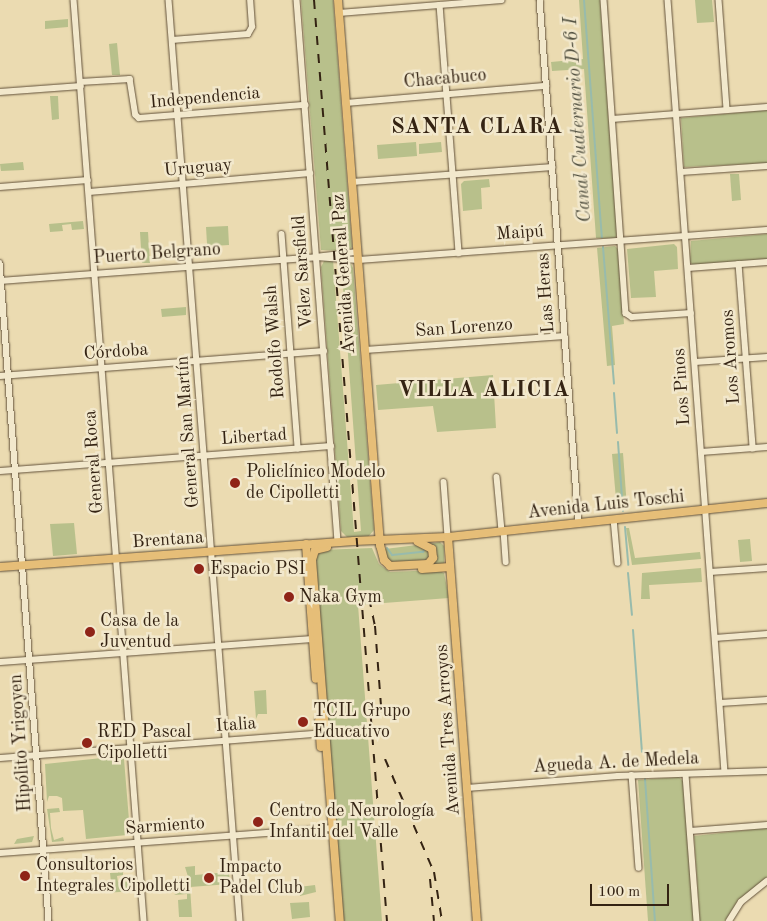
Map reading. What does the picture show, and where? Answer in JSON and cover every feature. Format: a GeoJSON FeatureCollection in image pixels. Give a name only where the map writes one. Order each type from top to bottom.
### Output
{"type":"FeatureCollection","features":[{"type":"Feature","properties":{"kind":"main road","name":"Avenida General Paz"},"geometry":{"type":"LineString","coordinates":[[338,0],[380,544]]}},
{"type":"Feature","properties":{"kind":"main road","name":"Avenida Luis Toschi"},"geometry":{"type":"LineString","coordinates":[[316,608],[312,560],[315,550],[767,503]]}},
{"type":"Feature","properties":{"kind":"main road","name":"Avenida Luis Toschi"},"geometry":{"type":"LineString","coordinates":[[338,542],[380,544],[418,542],[448,537]]}},
{"type":"Feature","properties":{"kind":"main road","name":"Avenida Tres Arroyos"},"geometry":{"type":"LineString","coordinates":[[448,537],[477,921]]}},
{"type":"Feature","properties":{"kind":"main road","name":"Brentana"},"geometry":{"type":"LineString","coordinates":[[0,567],[338,542]]}},
{"type":"Feature","properties":{"kind":"main road"},"geometry":{"type":"LineString","coordinates":[[380,544],[390,566],[428,564],[433,558],[432,550],[418,542]]}},
{"type":"Feature","properties":{"kind":"main road"},"geometry":{"type":"LineString","coordinates":[[307,544],[316,608],[316,639]]}},
{"type":"Feature","properties":{"kind":"main road"},"geometry":{"type":"LineString","coordinates":[[307,544],[330,829],[334,921]]}},
{"type":"Feature","properties":{"kind":"main road"},"geometry":{"type":"LineString","coordinates":[[380,544],[380,560],[391,571],[450,567]]}},
{"type":"Feature","properties":{"kind":"main road"},"geometry":{"type":"LineString","coordinates":[[330,829],[340,921]]}},
{"type":"Feature","properties":{"kind":"street","name":"General Roca"},"geometry":{"type":"LineString","coordinates":[[74,0],[144,921]]}},
{"type":"Feature","properties":{"kind":"street","name":"General San Martín"},"geometry":{"type":"LineString","coordinates":[[169,0],[240,921]]}},
{"type":"Feature","properties":{"kind":"street"},"geometry":{"type":"LineString","coordinates":[[172,40],[250,32],[250,0]]}},
{"type":"Feature","properties":{"kind":"street","name":"Vélez Sarsfield"},"geometry":{"type":"LineString","coordinates":[[296,0],[338,542]]}},
{"type":"Feature","properties":{"kind":"street"},"geometry":{"type":"LineString","coordinates":[[339,13],[467,1],[501,0]]}},
{"type":"Feature","properties":{"kind":"street","name":"Las Heras"},"geometry":{"type":"LineString","coordinates":[[540,0],[579,523]]}},
{"type":"Feature","properties":{"kind":"street"},"geometry":{"type":"LineString","coordinates":[[604,0],[628,316],[691,313]]}},
{"type":"Feature","properties":{"kind":"street","name":"Los Pinos"},"geometry":{"type":"LineString","coordinates":[[668,0],[725,772]]}},
{"type":"Feature","properties":{"kind":"street"},"geometry":{"type":"LineString","coordinates":[[719,0],[727,110]]}},
{"type":"Feature","properties":{"kind":"street"},"geometry":{"type":"LineString","coordinates":[[440,5],[459,253]]}},
{"type":"Feature","properties":{"kind":"street","name":"Independencia"},"geometry":{"type":"LineString","coordinates":[[0,92],[129,78],[133,84],[138,118],[305,104]]}},
{"type":"Feature","properties":{"kind":"street","name":"Chacabuco"},"geometry":{"type":"LineString","coordinates":[[346,103],[546,86]]}},
{"type":"Feature","properties":{"kind":"street"},"geometry":{"type":"LineString","coordinates":[[612,119],[767,107]]}},
{"type":"Feature","properties":{"kind":"street"},"geometry":{"type":"LineString","coordinates":[[681,172],[767,166]]}},
{"type":"Feature","properties":{"kind":"street"},"geometry":{"type":"LineString","coordinates":[[352,182],[552,167]]}},
{"type":"Feature","properties":{"kind":"street","name":"Uruguay"},"geometry":{"type":"LineString","coordinates":[[89,192],[310,174]]}},
{"type":"Feature","properties":{"kind":"street"},"geometry":{"type":"LineString","coordinates":[[0,187],[88,180]]}},
{"type":"Feature","properties":{"kind":"street","name":"Maipú"},"geometry":{"type":"LineString","coordinates":[[316,257],[459,253],[767,230]]}},
{"type":"Feature","properties":{"kind":"street","name":"Rodolfo Walsh"},"geometry":{"type":"LineString","coordinates":[[282,234],[298,448]]}},
{"type":"Feature","properties":{"kind":"street","name":"Puerto Belgrano"},"geometry":{"type":"LineString","coordinates":[[1,281],[316,257]]}},
{"type":"Feature","properties":{"kind":"street"},"geometry":{"type":"LineString","coordinates":[[688,268],[767,262]]}},
{"type":"Feature","properties":{"kind":"street","name":"Hipólito Yrigoyen"},"geometry":{"type":"LineString","coordinates":[[0,263],[49,921]]}},
{"type":"Feature","properties":{"kind":"street","name":"Los Aromos"},"geometry":{"type":"LineString","coordinates":[[739,264],[753,448]]}},
{"type":"Feature","properties":{"kind":"street","name":"San Lorenzo"},"geometry":{"type":"LineString","coordinates":[[365,350],[565,336]]}},
{"type":"Feature","properties":{"kind":"street","name":"Córdoba"},"geometry":{"type":"LineString","coordinates":[[0,376],[324,351]]}},
{"type":"Feature","properties":{"kind":"street"},"geometry":{"type":"LineString","coordinates":[[695,362],[767,357]]}},
{"type":"Feature","properties":{"kind":"street","name":"Libertad"},"geometry":{"type":"LineString","coordinates":[[0,472],[331,446]]}},
{"type":"Feature","properties":{"kind":"street"},"geometry":{"type":"LineString","coordinates":[[701,452],[767,447]]}},
{"type":"Feature","properties":{"kind":"street"},"geometry":{"type":"LineString","coordinates":[[497,477],[506,562]]}},
{"type":"Feature","properties":{"kind":"street"},"geometry":{"type":"LineString","coordinates":[[444,482],[448,537]]}},
{"type":"Feature","properties":{"kind":"street"},"geometry":{"type":"LineString","coordinates":[[614,519],[618,563]]}},
{"type":"Feature","properties":{"kind":"street"},"geometry":{"type":"LineString","coordinates":[[710,572],[767,568]]}},
{"type":"Feature","properties":{"kind":"street"},"geometry":{"type":"LineString","coordinates":[[715,638],[767,634]]}},
{"type":"Feature","properties":{"kind":"street"},"geometry":{"type":"LineString","coordinates":[[0,662],[316,639]]}},
{"type":"Feature","properties":{"kind":"street"},"geometry":{"type":"LineString","coordinates":[[720,703],[767,700]]}},
{"type":"Feature","properties":{"kind":"street","name":"Italia"},"geometry":{"type":"LineString","coordinates":[[0,758],[323,733]]}},
{"type":"Feature","properties":{"kind":"street","name":"Agueda A. de Medela"},"geometry":{"type":"LineString","coordinates":[[467,788],[632,775],[686,775],[767,771]]}},
{"type":"Feature","properties":{"kind":"street"},"geometry":{"type":"LineString","coordinates":[[632,775],[639,868]]}},
{"type":"Feature","properties":{"kind":"street"},"geometry":{"type":"LineString","coordinates":[[686,775],[697,921]]}},
{"type":"Feature","properties":{"kind":"street"},"geometry":{"type":"LineString","coordinates":[[690,831],[767,825]]}},
{"type":"Feature","properties":{"kind":"street","name":"Sarmiento"},"geometry":{"type":"LineString","coordinates":[[0,853],[330,829]]}},
{"type":"Feature","properties":{"kind":"street"},"geometry":{"type":"LineString","coordinates":[[729,921],[741,902],[767,881]]}},
{"type":"Feature","properties":{"kind":"green space"},"geometry":{"type":"Polygon","coordinates":[[[301,0],[333,0],[352,247],[348,251],[321,250],[301,0]]]}},
{"type":"Feature","properties":{"kind":"green space"},"geometry":{"type":"Polygon","coordinates":[[[579,0],[600,0],[617,234],[615,239],[596,238],[584,69],[552,71],[551,62],[583,59],[579,0]]]}},
{"type":"Feature","properties":{"kind":"green space"},"geometry":{"type":"Polygon","coordinates":[[[695,0],[712,0],[714,22],[697,23],[695,0]]]}},
{"type":"Feature","properties":{"kind":"green space"},"geometry":{"type":"Polygon","coordinates":[[[68,19],[68,27],[45,29],[45,21],[68,19]]]}},
{"type":"Feature","properties":{"kind":"green space"},"geometry":{"type":"Polygon","coordinates":[[[117,43],[120,75],[112,75],[109,44],[117,43]]]}},
{"type":"Feature","properties":{"kind":"green space"},"geometry":{"type":"Polygon","coordinates":[[[50,96],[58,96],[59,119],[52,120],[50,96]]]}},
{"type":"Feature","properties":{"kind":"green space"},"geometry":{"type":"Polygon","coordinates":[[[767,110],[767,163],[684,167],[681,118],[767,110]]]}},
{"type":"Feature","properties":{"kind":"green space"},"geometry":{"type":"Polygon","coordinates":[[[416,142],[417,156],[378,159],[377,145],[416,142]]]}},
{"type":"Feature","properties":{"kind":"green space"},"geometry":{"type":"Polygon","coordinates":[[[441,142],[442,152],[419,154],[419,144],[441,142]]]}},
{"type":"Feature","properties":{"kind":"green space"},"geometry":{"type":"Polygon","coordinates":[[[23,162],[24,170],[1,171],[0,164],[23,162]]]}},
{"type":"Feature","properties":{"kind":"green space"},"geometry":{"type":"Polygon","coordinates":[[[730,174],[739,174],[741,200],[732,201],[730,174]]]}},
{"type":"Feature","properties":{"kind":"green space"},"geometry":{"type":"Polygon","coordinates":[[[489,179],[490,187],[481,188],[482,209],[463,211],[461,184],[464,181],[489,179]]]}},
{"type":"Feature","properties":{"kind":"green space"},"geometry":{"type":"Polygon","coordinates":[[[83,221],[84,229],[72,230],[71,224],[62,225],[63,231],[50,232],[49,224],[83,221]]]}},
{"type":"Feature","properties":{"kind":"green space"},"geometry":{"type":"Polygon","coordinates":[[[228,226],[229,245],[213,246],[210,252],[202,245],[207,244],[206,227],[228,226]]]}},
{"type":"Feature","properties":{"kind":"green space"},"geometry":{"type":"Polygon","coordinates":[[[140,232],[148,232],[150,263],[142,263],[140,232]]]}},
{"type":"Feature","properties":{"kind":"green space"},"geometry":{"type":"Polygon","coordinates":[[[767,234],[767,259],[693,265],[690,262],[691,241],[767,234]]]}},
{"type":"Feature","properties":{"kind":"green space"},"geometry":{"type":"Polygon","coordinates":[[[674,244],[677,247],[678,269],[654,271],[656,297],[631,298],[627,249],[674,244]]]}},
{"type":"Feature","properties":{"kind":"green space"},"geometry":{"type":"Polygon","coordinates":[[[615,246],[619,250],[624,324],[612,326],[615,365],[607,366],[597,248],[615,246]]]}},
{"type":"Feature","properties":{"kind":"green space"},"geometry":{"type":"Polygon","coordinates":[[[333,260],[354,532],[361,531],[341,260],[350,262],[353,268],[374,530],[368,537],[348,538],[341,531],[321,267],[324,261],[333,260]]]}},
{"type":"Feature","properties":{"kind":"green space"},"geometry":{"type":"Polygon","coordinates":[[[186,307],[186,315],[162,317],[161,309],[186,307]]]}},
{"type":"Feature","properties":{"kind":"green space"},"geometry":{"type":"Polygon","coordinates":[[[493,375],[496,428],[437,432],[433,406],[378,410],[376,385],[493,375]]]}},
{"type":"Feature","properties":{"kind":"green space"},"geometry":{"type":"Polygon","coordinates":[[[623,453],[627,508],[617,510],[612,454],[623,453]]]}},
{"type":"Feature","properties":{"kind":"green space"},"geometry":{"type":"Polygon","coordinates":[[[74,523],[77,554],[53,556],[50,524],[74,523]]]}},
{"type":"Feature","properties":{"kind":"green space"},"geometry":{"type":"Polygon","coordinates":[[[626,528],[629,528],[635,558],[700,552],[701,559],[632,565],[626,528]]]}},
{"type":"Feature","properties":{"kind":"green space"},"geometry":{"type":"Polygon","coordinates":[[[750,539],[752,561],[740,562],[738,540],[750,539]]]}},
{"type":"Feature","properties":{"kind":"green space"},"geometry":{"type":"Polygon","coordinates":[[[440,542],[444,546],[444,565],[429,566],[430,544],[440,542]]]}},
{"type":"Feature","properties":{"kind":"green space"},"geometry":{"type":"Polygon","coordinates":[[[423,546],[430,553],[429,561],[394,565],[387,561],[385,549],[423,546]]]}},
{"type":"Feature","properties":{"kind":"green space"},"geometry":{"type":"Polygon","coordinates":[[[372,548],[379,564],[390,572],[437,570],[444,573],[449,598],[358,605],[382,921],[343,921],[315,557],[320,550],[372,548]]]}},
{"type":"Feature","properties":{"kind":"green space"},"geometry":{"type":"Polygon","coordinates":[[[701,568],[702,582],[649,585],[650,599],[641,599],[642,573],[701,568]]]}},
{"type":"Feature","properties":{"kind":"green space"},"geometry":{"type":"Polygon","coordinates":[[[266,690],[267,714],[258,714],[256,719],[254,691],[266,690]]]}},
{"type":"Feature","properties":{"kind":"green space"},"geometry":{"type":"Polygon","coordinates":[[[121,756],[124,759],[130,832],[127,835],[86,839],[83,810],[63,811],[62,798],[57,796],[49,796],[47,802],[45,764],[121,756]]]}},
{"type":"Feature","properties":{"kind":"green space"},"geometry":{"type":"Polygon","coordinates":[[[679,777],[683,781],[694,921],[648,921],[638,780],[679,777]]]}},
{"type":"Feature","properties":{"kind":"green space"},"geometry":{"type":"Polygon","coordinates":[[[59,808],[60,812],[50,813],[51,828],[54,840],[63,837],[64,841],[52,842],[47,809],[59,808]]]}},
{"type":"Feature","properties":{"kind":"green space"},"geometry":{"type":"Polygon","coordinates":[[[767,828],[767,877],[738,900],[725,921],[700,921],[694,836],[767,828]]]}},
{"type":"Feature","properties":{"kind":"green space"},"geometry":{"type":"Polygon","coordinates":[[[34,836],[32,842],[14,844],[17,839],[34,836]]]}},
{"type":"Feature","properties":{"kind":"green space"},"geometry":{"type":"Polygon","coordinates":[[[195,866],[195,875],[229,872],[230,884],[190,887],[192,917],[179,917],[178,900],[187,899],[187,894],[174,895],[180,892],[179,888],[175,888],[174,881],[189,880],[185,867],[195,866]]]}},
{"type":"Feature","properties":{"kind":"green space"},"geometry":{"type":"Polygon","coordinates":[[[123,872],[123,875],[117,876],[118,882],[134,881],[134,891],[104,893],[103,883],[111,882],[110,873],[123,872]]]}},
{"type":"Feature","properties":{"kind":"green space"},"geometry":{"type":"Polygon","coordinates":[[[315,885],[316,892],[300,896],[299,887],[315,885]]]}},
{"type":"Feature","properties":{"kind":"green space"},"geometry":{"type":"Polygon","coordinates":[[[309,902],[310,917],[292,919],[290,903],[309,902]]]}},
{"type":"Feature","properties":{"kind":"waterway","name":"Canal Cuaternario D-6 I"},"geometry":{"type":"LineString","coordinates":[[584,0],[602,237]]}},
{"type":"Feature","properties":{"kind":"waterway","name":"Canal Cuaternario D-6 I"},"geometry":{"type":"LineString","coordinates":[[603,247],[614,384]]}},
{"type":"Feature","properties":{"kind":"waterway","name":"Canal Cuaternario D-6 I"},"geometry":{"type":"LineString","coordinates":[[614,393],[617,433]]}},
{"type":"Feature","properties":{"kind":"waterway","name":"Canal Cuaternario D-6 I"},"geometry":{"type":"LineString","coordinates":[[618,442],[623,511]]}},
{"type":"Feature","properties":{"kind":"waterway","name":"Canal Cuaternario D-6 I"},"geometry":{"type":"LineString","coordinates":[[625,527],[628,565]]}},
{"type":"Feature","properties":{"kind":"waterway"},"geometry":{"type":"LineString","coordinates":[[387,548],[392,555],[423,552],[425,548]]}},
{"type":"Feature","properties":{"kind":"waterway","name":"Canal Cuaternario D-6 I"},"geometry":{"type":"LineString","coordinates":[[628,573],[632,615]]}},
{"type":"Feature","properties":{"kind":"waterway","name":"Canal Cuaternario D-6 I"},"geometry":{"type":"LineString","coordinates":[[633,630],[642,752]]}},
{"type":"Feature","properties":{"kind":"waterway","name":"Canal Cuaternario D-6 I"},"geometry":{"type":"LineString","coordinates":[[645,779],[655,921]]}},
{"type":"Feature","properties":{"kind":"railway"},"geometry":{"type":"LineString","coordinates":[[314,0],[387,921]]}},
{"type":"Feature","properties":{"kind":"railway"},"geometry":{"type":"LineString","coordinates":[[369,598],[375,626],[381,705]]}},
{"type":"Feature","properties":{"kind":"railway"},"geometry":{"type":"LineString","coordinates":[[385,759],[434,872],[442,921]]}},
{"type":"Feature","properties":{"kind":"railway"},"geometry":{"type":"LineString","coordinates":[[430,879],[434,921]]}},
{"type":"Feature","properties":{"kind":"place","name":"Policlínico Modelo de Cipolletti"},"geometry":{"type":"Point","coordinates":[235,483]}},
{"type":"Feature","properties":{"kind":"place","name":"Espacio PSI"},"geometry":{"type":"Point","coordinates":[199,569]}},
{"type":"Feature","properties":{"kind":"place","name":"Naka Gym"},"geometry":{"type":"Point","coordinates":[289,597]}},
{"type":"Feature","properties":{"kind":"place","name":"Casa de la Juventud"},"geometry":{"type":"Point","coordinates":[90,632]}},
{"type":"Feature","properties":{"kind":"place","name":"TCIL Grupo Educativo"},"geometry":{"type":"Point","coordinates":[303,722]}},
{"type":"Feature","properties":{"kind":"place","name":"RED Pascal Cipolletti"},"geometry":{"type":"Point","coordinates":[87,743]}},
{"type":"Feature","properties":{"kind":"place","name":"Centro de Neurología Infantil del Valle"},"geometry":{"type":"Point","coordinates":[258,822]}},
{"type":"Feature","properties":{"kind":"place","name":"Consultorios Integrales Cipolletti"},"geometry":{"type":"Point","coordinates":[25,876]}},
{"type":"Feature","properties":{"kind":"place","name":"Impacto Padel Club"},"geometry":{"type":"Point","coordinates":[209,878]}},
{"type":"Feature","properties":{"kind":"district","name":"SANTA CLARA"},"geometry":{"type":"Point","coordinates":[477,128]}},
{"type":"Feature","properties":{"kind":"district","name":"VILLA ALICIA"},"geometry":{"type":"Point","coordinates":[484,391]}}]}
